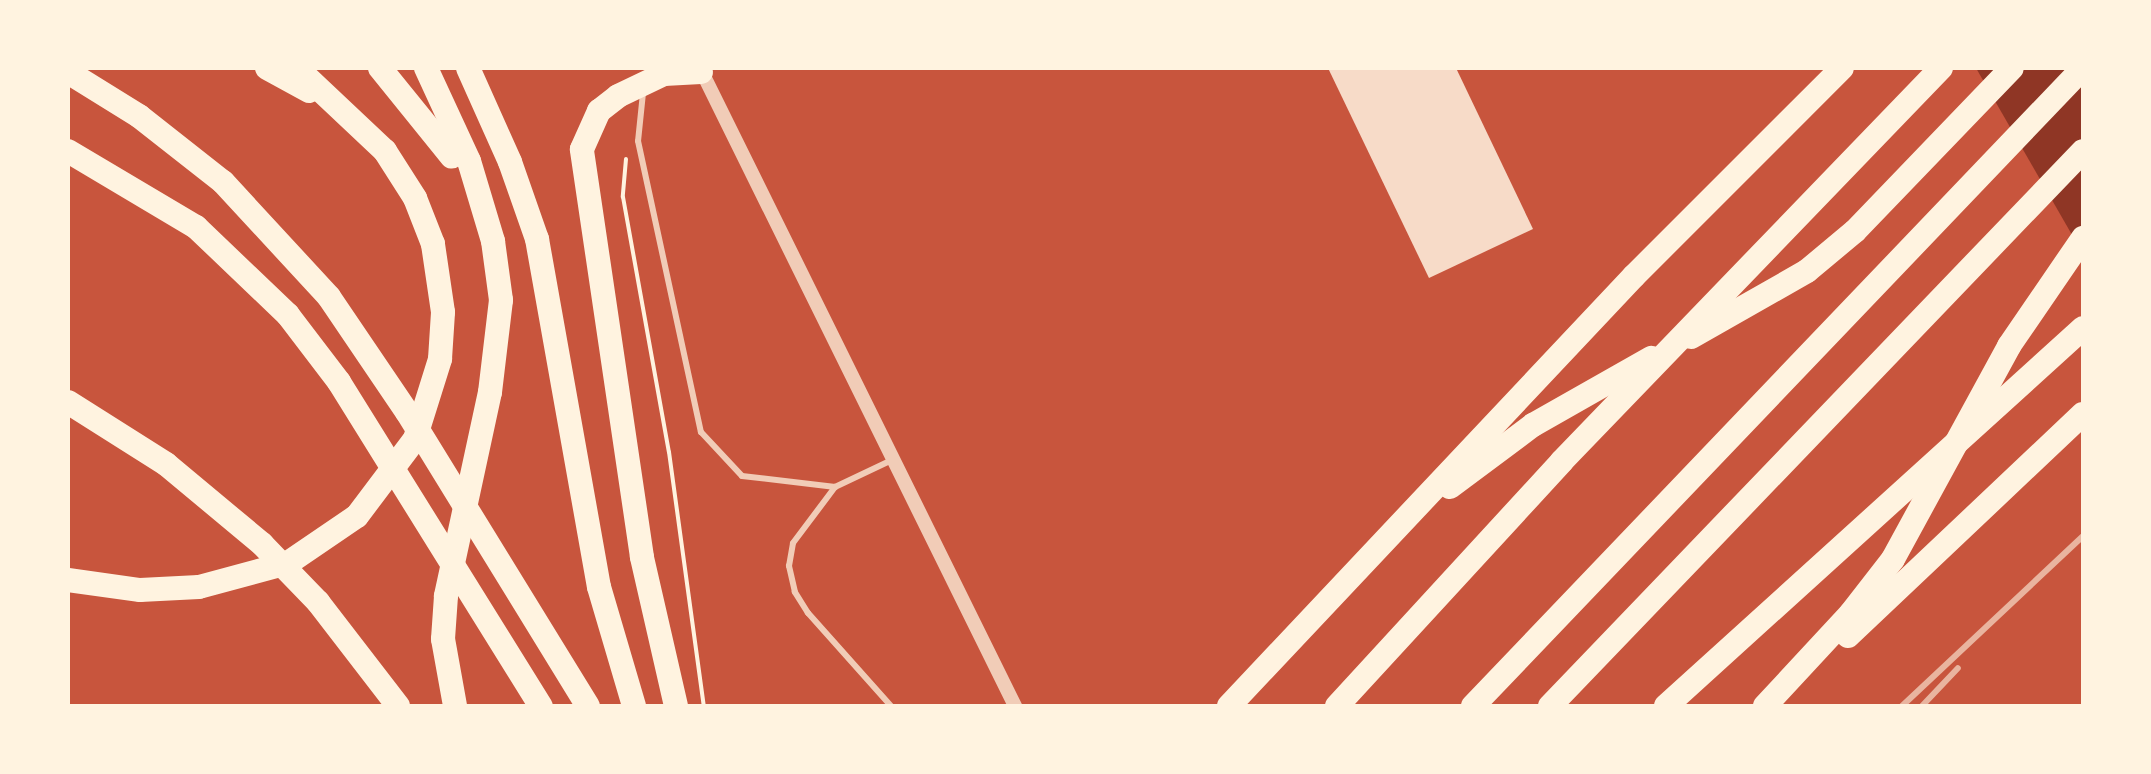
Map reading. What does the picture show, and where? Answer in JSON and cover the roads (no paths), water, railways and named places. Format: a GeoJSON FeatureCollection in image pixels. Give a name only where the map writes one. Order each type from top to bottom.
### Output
{"type":"FeatureCollection","features":[{"type":"Feature","properties":{"kind":"highway"},"geometry":{"type":"LineString","coordinates":[[267,68],[349,114]]}},
{"type":"Feature","properties":{"kind":"highway"},"geometry":{"type":"LineString","coordinates":[[68,580],[140,590],[199,587],[244,578],[313,550],[375,497],[415,439],[431,401],[443,312],[433,244],[401,174],[349,114],[297,68]]}},
{"type":"Feature","properties":{"kind":"highway"},"geometry":{"type":"LineString","coordinates":[[380,68],[439,136],[485,215]]}},
{"type":"Feature","properties":{"kind":"highway"},"geometry":{"type":"LineString","coordinates":[[426,68],[469,161],[485,215],[501,300],[495,367],[446,596],[443,639],[455,706]]}},
{"type":"Feature","properties":{"kind":"highway"},"geometry":{"type":"LineString","coordinates":[[468,68],[510,162],[537,239],[599,587],[634,706]]}},
{"type":"Feature","properties":{"kind":"highway"},"geometry":{"type":"LineString","coordinates":[[1229,706],[1634,276],[1842,68]]}},
{"type":"Feature","properties":{"kind":"highway"},"geometry":{"type":"LineString","coordinates":[[1387,539],[1496,449],[1588,392],[1807,271],[1894,193],[2012,68]]}},
{"type":"Feature","properties":{"kind":"highway"},"geometry":{"type":"LineString","coordinates":[[1473,706],[2083,68]]}},
{"type":"Feature","properties":{"kind":"highway"},"geometry":{"type":"LineString","coordinates":[[676,706],[642,557],[582,167],[585,136],[599,111],[664,74],[703,69]]}},
{"type":"Feature","properties":{"kind":"highway"},"geometry":{"type":"LineString","coordinates":[[68,72],[139,116],[223,182],[329,297],[401,403],[588,706]]}},
{"type":"Feature","properties":{"kind":"highway"},"geometry":{"type":"LineString","coordinates":[[1337,706],[1562,461],[1933,76]]}},
{"type":"Feature","properties":{"kind":"highway"},"geometry":{"type":"LineString","coordinates":[[68,151],[196,227],[288,315],[339,382],[541,706]]}},
{"type":"Feature","properties":{"kind":"highway"},"geometry":{"type":"LineString","coordinates":[[1550,706],[2083,151]]}},
{"type":"Feature","properties":{"kind":"highway"},"geometry":{"type":"LineString","coordinates":[[1766,706],[1851,613],[1924,509],[2009,346],[2083,238]]}},
{"type":"Feature","properties":{"kind":"highway"},"geometry":{"type":"LineString","coordinates":[[1666,706],[2083,328]]}},
{"type":"Feature","properties":{"kind":"highway"},"geometry":{"type":"LineString","coordinates":[[68,402],[166,464],[262,544],[296,576],[398,706]]}},
{"type":"Feature","properties":{"kind":"highway"},"geometry":{"type":"LineString","coordinates":[[1766,706],[2083,414]]}},
{"type":"Feature","properties":{"kind":"street"},"geometry":{"type":"LineString","coordinates":[[703,69],[1015,706]]}},
{"type":"Feature","properties":{"kind":"lane"},"geometry":{"type":"LineString","coordinates":[[645,83],[638,141],[701,432],[742,476],[835,487]]}},
{"type":"Feature","properties":{"kind":"lane"},"geometry":{"type":"LineString","coordinates":[[891,706],[795,592],[789,566],[793,543],[835,487],[895,458]]}},
{"type":"Feature","properties":{"kind":"railway"},"geometry":{"type":"LineString","coordinates":[[1902,706],[2083,536]]}},
{"type":"Feature","properties":{"kind":"railway"},"geometry":{"type":"LineString","coordinates":[[1922,706],[1958,668]]}}]}
